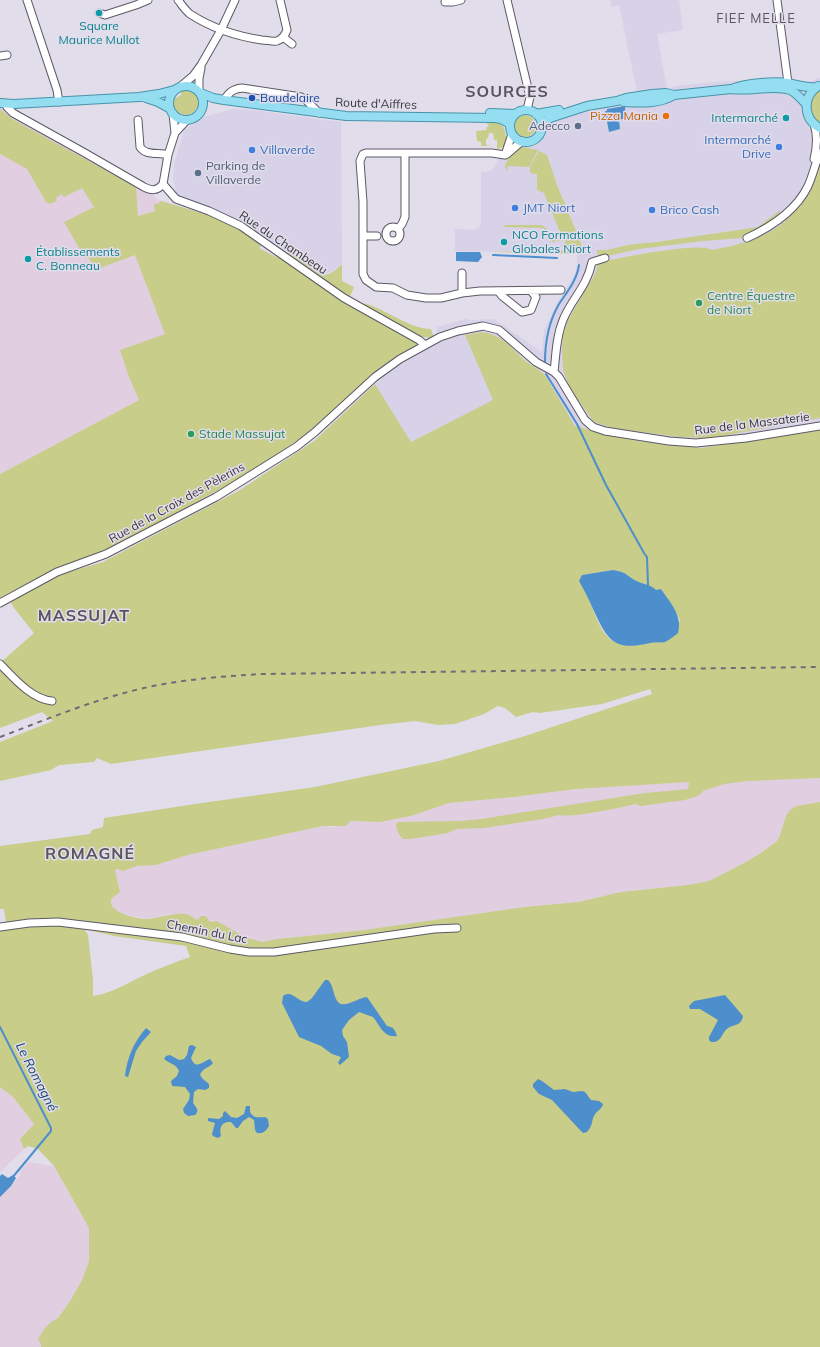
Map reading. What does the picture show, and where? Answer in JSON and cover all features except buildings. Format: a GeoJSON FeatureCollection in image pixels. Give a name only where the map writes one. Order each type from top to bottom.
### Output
{"type":"FeatureCollection","features":[{"type":"Feature","properties":{"kind":"main road"},"geometry":{"type":"LineString","coordinates":[[536,114],[541,125],[537,137],[530,141],[522,141],[515,138],[512,134],[510,124],[515,114],[523,110],[528,110],[536,114],[617,101],[638,103],[667,100],[674,95],[731,89],[744,84],[788,83],[805,88],[818,85]]}},
{"type":"Feature","properties":{"kind":"main road"},"geometry":{"type":"LineString","coordinates":[[817,126],[808,114],[806,104],[809,94],[818,85]]}},
{"type":"Feature","properties":{"kind":"main road"},"geometry":{"type":"LineString","coordinates":[[3,104],[139,97],[159,94],[178,88],[191,86],[200,92],[203,102],[202,110]]}},
{"type":"Feature","properties":{"kind":"main road"},"geometry":{"type":"LineString","coordinates":[[171,111],[169,97],[178,88]]}},
{"type":"Feature","properties":{"kind":"main road"},"geometry":{"type":"LineString","coordinates":[[731,89],[739,91],[757,89],[787,89],[796,93],[806,104]]}},
{"type":"Feature","properties":{"kind":"main road","name":"Route d'Aiffres"},"geometry":{"type":"LineString","coordinates":[[200,92],[213,98],[224,100],[319,113],[364,117],[498,118],[510,124]]}},
{"type":"Feature","properties":{"kind":"main road"},"geometry":{"type":"LineString","coordinates":[[139,97],[154,100],[181,119],[187,120],[196,117],[202,110],[224,100]]}},
{"type":"Feature","properties":{"kind":"main road"},"geometry":{"type":"LineString","coordinates":[[541,125],[550,118],[587,106]]}},
{"type":"Feature","properties":{"kind":"main road","name":"Route d'Aiffres"},"geometry":{"type":"LineString","coordinates":[[456,117],[477,113],[515,114]]}},
{"type":"Feature","properties":{"kind":"street"},"geometry":{"type":"LineString","coordinates":[[27,0],[57,90],[59,102]]}},
{"type":"Feature","properties":{"kind":"street"},"geometry":{"type":"LineString","coordinates":[[103,14],[136,6],[148,0]]}},
{"type":"Feature","properties":{"kind":"street"},"geometry":{"type":"LineString","coordinates":[[178,0],[190,14],[221,30],[240,36],[273,41],[279,40],[286,32],[280,0]]}},
{"type":"Feature","properties":{"kind":"street"},"geometry":{"type":"LineString","coordinates":[[178,88],[193,76],[201,64],[221,30],[235,0]]}},
{"type":"Feature","properties":{"kind":"street"},"geometry":{"type":"LineString","coordinates":[[445,2],[461,0]]}},
{"type":"Feature","properties":{"kind":"street"},"geometry":{"type":"LineString","coordinates":[[508,0],[530,97],[528,110]]}},
{"type":"Feature","properties":{"kind":"street"},"geometry":{"type":"LineString","coordinates":[[777,0],[788,83]]}},
{"type":"Feature","properties":{"kind":"street"},"geometry":{"type":"LineString","coordinates":[[283,37],[292,44]]}},
{"type":"Feature","properties":{"kind":"street"},"geometry":{"type":"LineString","coordinates":[[200,92],[199,78],[201,64]]}},
{"type":"Feature","properties":{"kind":"street"},"geometry":{"type":"LineString","coordinates":[[224,100],[229,92],[236,88],[242,88],[301,97],[319,113]]}},
{"type":"Feature","properties":{"kind":"street"},"geometry":{"type":"LineString","coordinates":[[3,104],[13,114],[150,190],[156,190],[164,184],[168,155],[175,133],[187,120]]}},
{"type":"Feature","properties":{"kind":"street"},"geometry":{"type":"LineString","coordinates":[[171,111],[175,133]]}},
{"type":"Feature","properties":{"kind":"street"},"geometry":{"type":"LineString","coordinates":[[138,120],[140,147],[142,150],[145,152],[157,152],[168,155]]}},
{"type":"Feature","properties":{"kind":"street"},"geometry":{"type":"LineString","coordinates":[[814,168],[817,126]]}},
{"type":"Feature","properties":{"kind":"street"},"geometry":{"type":"LineString","coordinates":[[505,155],[512,134]]}},
{"type":"Feature","properties":{"kind":"street"},"geometry":{"type":"LineString","coordinates":[[522,141],[505,155],[492,153],[363,154],[360,157],[360,169],[363,202],[364,274],[366,280],[376,287],[393,288],[407,295],[426,298],[441,298],[462,293],[561,290]]}},
{"type":"Feature","properties":{"kind":"street"},"geometry":{"type":"LineString","coordinates":[[398,229],[405,217],[405,153]]}},
{"type":"Feature","properties":{"kind":"street"},"geometry":{"type":"LineString","coordinates":[[747,238],[772,225],[794,206],[808,186],[820,153]]}},
{"type":"Feature","properties":{"kind":"street","name":"Rue du Chambeau"},"geometry":{"type":"LineString","coordinates":[[164,184],[176,199],[209,211],[241,226],[330,289],[419,340],[425,345]]}},
{"type":"Feature","properties":{"kind":"street"},"geometry":{"type":"LineString","coordinates":[[364,236],[377,236]]}},
{"type":"Feature","properties":{"kind":"street"},"geometry":{"type":"LineString","coordinates":[[554,372],[556,346],[562,320],[586,281],[592,262],[605,258]]}},
{"type":"Feature","properties":{"kind":"street"},"geometry":{"type":"LineString","coordinates":[[462,273],[462,293]]}},
{"type":"Feature","properties":{"kind":"street"},"geometry":{"type":"LineString","coordinates":[[498,291],[522,312],[531,310],[536,297],[531,291]]}},
{"type":"Feature","properties":{"kind":"street","name":"Rue de la Croix des Pèlerins"},"geometry":{"type":"LineString","coordinates":[[0,603],[57,572],[106,554],[216,497],[296,447],[315,432],[375,377],[400,359],[440,337],[471,328],[483,326],[491,327],[499,330],[536,362],[554,372]]}},
{"type":"Feature","properties":{"kind":"street","name":"Rue de la Massaterie"},"geometry":{"type":"LineString","coordinates":[[554,372],[562,382],[585,420],[593,427],[605,431],[696,443],[746,438],[820,426]]}},
{"type":"Feature","properties":{"kind":"street"},"geometry":{"type":"LineString","coordinates":[[0,664],[26,689],[42,699],[52,701]]}},
{"type":"Feature","properties":{"kind":"street","name":"Chemin du Lac"},"geometry":{"type":"LineString","coordinates":[[0,927],[29,923],[58,922],[182,937],[230,949],[249,952],[268,952],[434,929],[457,928]]}},
{"type":"Feature","properties":{"kind":"shaded area"},"geometry":{"type":"Polygon","coordinates":[[[610,0],[679,0],[683,30],[657,34],[667,89],[676,86],[714,82],[774,79],[792,79],[806,83],[820,78],[820,430],[701,448],[637,441],[575,426],[545,375],[503,340],[491,334],[482,332],[469,344],[494,400],[411,442],[370,377],[416,345],[428,338],[437,336],[437,327],[465,319],[494,319],[542,352],[544,330],[557,303],[575,274],[577,253],[455,251],[455,229],[474,230],[479,227],[481,222],[481,172],[490,171],[494,168],[507,137],[521,145],[530,146],[540,139],[545,124],[550,121],[597,107],[637,92],[619,5],[612,7],[610,0]]]}},
{"type":"Feature","properties":{"kind":"shaded area"},"geometry":{"type":"Polygon","coordinates":[[[0,107],[12,117],[152,194],[157,199],[221,219],[259,248],[276,257],[139,400],[0,474],[0,107]]]}},
{"type":"Feature","properties":{"kind":"shaded area"},"geometry":{"type":"Polygon","coordinates":[[[232,109],[252,110],[341,122],[342,264],[337,268],[323,276],[300,258],[281,255],[176,193],[173,179],[174,165],[184,130],[204,117],[232,109]]]}},
{"type":"Feature","properties":{"kind":"shaded area"},"geometry":{"type":"Polygon","coordinates":[[[820,778],[820,802],[797,806],[786,816],[777,841],[746,862],[709,881],[688,885],[621,892],[578,902],[524,907],[364,930],[277,939],[262,942],[245,937],[217,921],[210,923],[197,920],[188,914],[169,914],[148,919],[122,914],[116,911],[111,904],[112,897],[120,892],[115,870],[118,869],[123,871],[137,866],[156,865],[188,855],[324,826],[336,827],[350,821],[380,822],[411,816],[449,803],[576,789],[689,782],[820,778]]]}},
{"type":"Feature","properties":{"kind":"shaded area"},"geometry":{"type":"Polygon","coordinates":[[[0,1087],[13,1097],[34,1124],[20,1138],[24,1149],[0,1172],[0,1087]]]}},
{"type":"Feature","properties":{"kind":"shaded area"},"geometry":{"type":"Polygon","coordinates":[[[28,1162],[54,1166],[89,1228],[89,1261],[82,1280],[70,1301],[58,1318],[51,1322],[41,1347],[0,1347],[0,1197],[20,1176],[21,1170],[28,1162]]]}},
{"type":"Feature","properties":{"kind":"green space"},"geometry":{"type":"Polygon","coordinates":[[[820,88],[820,123],[811,111],[811,101],[813,96],[820,88]]]}},
{"type":"Feature","properties":{"kind":"green space"},"geometry":{"type":"Polygon","coordinates":[[[182,90],[193,92],[198,100],[197,108],[188,115],[179,113],[176,111],[174,106],[174,99],[181,95],[182,90]]]}},
{"type":"Feature","properties":{"kind":"green space"},"geometry":{"type":"Polygon","coordinates":[[[0,109],[12,119],[136,187],[138,216],[155,211],[154,204],[158,204],[161,201],[221,219],[239,227],[264,243],[259,248],[276,257],[287,253],[293,253],[319,274],[329,274],[335,271],[342,264],[342,281],[354,287],[349,299],[375,307],[414,326],[431,329],[434,338],[422,337],[416,345],[370,377],[316,427],[246,475],[106,551],[53,571],[0,600],[0,474],[139,400],[120,350],[165,334],[135,255],[100,268],[98,266],[94,268],[89,258],[85,258],[64,222],[94,207],[82,188],[64,197],[62,194],[56,198],[57,201],[50,204],[46,202],[27,169],[0,154],[0,109]]]}},
{"type":"Feature","properties":{"kind":"green space"},"geometry":{"type":"Polygon","coordinates":[[[525,115],[533,118],[536,126],[533,134],[525,137],[517,134],[514,126],[517,118],[525,115]]]}},
{"type":"Feature","properties":{"kind":"green space"},"geometry":{"type":"Polygon","coordinates":[[[485,121],[498,122],[503,126],[506,140],[504,146],[497,149],[497,140],[494,140],[493,133],[489,133],[488,138],[486,139],[486,145],[490,146],[481,146],[481,142],[477,141],[476,131],[487,130],[486,128],[489,126],[485,121]]]}},
{"type":"Feature","properties":{"kind":"green space"},"geometry":{"type":"Polygon","coordinates":[[[522,147],[538,150],[529,167],[508,166],[507,171],[505,167],[509,158],[522,147]]]}},
{"type":"Feature","properties":{"kind":"green space"},"geometry":{"type":"Polygon","coordinates":[[[539,151],[547,155],[584,254],[492,252],[565,250],[565,240],[552,242],[543,228],[504,227],[505,225],[541,225],[546,228],[553,240],[562,237],[544,193],[537,190],[537,174],[530,172],[530,166],[539,151]]]}},
{"type":"Feature","properties":{"kind":"green space","name":"Centre Équestre de Niort"},"geometry":{"type":"Polygon","coordinates":[[[820,165],[820,418],[711,438],[679,437],[613,428],[594,422],[568,384],[563,370],[562,350],[563,335],[568,320],[596,272],[598,262],[675,249],[704,248],[712,250],[733,246],[767,234],[792,214],[802,201],[812,185],[820,165]]]}},
{"type":"Feature","properties":{"kind":"green space"},"geometry":{"type":"Polygon","coordinates":[[[780,210],[772,220],[743,238],[703,241],[639,249],[598,258],[597,250],[758,227],[780,210]]]}},
{"type":"Feature","properties":{"kind":"green space"},"geometry":{"type":"Polygon","coordinates":[[[482,332],[497,336],[507,343],[527,362],[545,375],[575,426],[637,441],[701,448],[820,430],[820,778],[748,781],[724,784],[703,791],[698,796],[685,800],[641,806],[635,804],[596,812],[566,816],[559,815],[543,819],[484,828],[457,829],[448,833],[411,839],[403,839],[400,836],[396,826],[398,822],[461,821],[481,819],[645,793],[688,789],[689,782],[576,789],[449,803],[411,816],[380,822],[350,821],[346,826],[323,826],[188,855],[156,865],[137,866],[123,871],[117,869],[115,870],[120,892],[111,900],[111,905],[114,909],[126,915],[145,919],[187,914],[197,920],[201,916],[206,916],[210,922],[217,921],[245,937],[262,942],[277,939],[364,930],[524,907],[578,902],[621,892],[688,885],[709,881],[746,862],[777,841],[786,816],[790,810],[797,806],[820,802],[820,1347],[41,1347],[38,1339],[45,1328],[58,1318],[82,1280],[89,1261],[89,1228],[54,1166],[38,1149],[28,1146],[24,1149],[20,1139],[34,1124],[13,1097],[0,1087],[0,931],[7,929],[4,909],[0,909],[0,846],[90,834],[92,830],[103,827],[104,818],[315,787],[439,761],[522,737],[652,694],[650,689],[602,704],[540,713],[533,712],[516,717],[505,708],[498,706],[484,714],[455,724],[438,725],[415,721],[380,725],[111,764],[97,758],[94,762],[59,765],[51,770],[0,781],[0,742],[53,721],[42,712],[0,728],[0,663],[34,633],[10,601],[59,575],[103,562],[240,490],[314,441],[375,384],[411,442],[493,400],[465,335],[482,332]],[[613,570],[582,575],[593,611],[607,636],[617,643],[626,645],[667,641],[680,620],[661,589],[656,591],[650,586],[635,580],[625,573],[613,570]],[[84,929],[88,935],[93,980],[93,996],[115,990],[142,976],[190,957],[186,946],[114,936],[84,929]]]}},
{"type":"Feature","properties":{"kind":"water"},"geometry":{"type":"Polygon","coordinates":[[[625,106],[626,118],[619,120],[620,129],[609,132],[605,111],[607,111],[607,109],[625,106]]]}},
{"type":"Feature","properties":{"kind":"water"},"geometry":{"type":"Polygon","coordinates":[[[456,252],[480,252],[482,257],[478,262],[456,261],[456,252]]]}},
{"type":"Feature","properties":{"kind":"water"},"geometry":{"type":"Polygon","coordinates":[[[613,570],[625,573],[635,580],[656,590],[661,589],[672,604],[677,615],[679,621],[678,633],[665,642],[627,646],[613,641],[603,628],[579,581],[582,575],[613,570]]]}},
{"type":"Feature","properties":{"kind":"water"},"geometry":{"type":"Polygon","coordinates":[[[325,980],[330,982],[339,1003],[345,1004],[367,997],[387,1026],[394,1029],[397,1036],[388,1035],[382,1030],[373,1017],[359,1012],[349,1020],[342,1030],[343,1036],[347,1042],[349,1057],[340,1065],[338,1063],[341,1057],[332,1054],[321,1046],[299,1037],[282,1003],[283,996],[289,994],[307,1002],[312,998],[325,980]]]}},
{"type":"Feature","properties":{"kind":"water"},"geometry":{"type":"Polygon","coordinates":[[[725,995],[743,1016],[741,1022],[728,1028],[717,1041],[711,1042],[709,1037],[718,1020],[700,1009],[690,1009],[689,1006],[694,1001],[725,995]]]}},
{"type":"Feature","properties":{"kind":"water"},"geometry":{"type":"Polygon","coordinates":[[[146,1028],[151,1032],[136,1051],[128,1077],[125,1076],[127,1062],[132,1050],[146,1028]]]}},
{"type":"Feature","properties":{"kind":"water"},"geometry":{"type":"Polygon","coordinates":[[[192,1045],[196,1047],[191,1058],[195,1064],[200,1064],[210,1059],[213,1063],[202,1071],[200,1075],[209,1084],[209,1088],[205,1090],[198,1089],[194,1092],[193,1103],[197,1109],[197,1112],[195,1115],[188,1116],[184,1113],[183,1109],[189,1100],[190,1094],[185,1087],[172,1086],[171,1081],[177,1076],[179,1071],[176,1066],[164,1059],[166,1056],[170,1055],[179,1060],[184,1059],[187,1055],[189,1046],[192,1045]]]}},
{"type":"Feature","properties":{"kind":"water"},"geometry":{"type":"Polygon","coordinates":[[[538,1079],[554,1090],[565,1089],[573,1092],[585,1092],[591,1100],[599,1101],[603,1104],[595,1114],[591,1127],[587,1132],[583,1133],[552,1100],[539,1094],[533,1087],[533,1084],[538,1079]]]}},
{"type":"Feature","properties":{"kind":"water"},"geometry":{"type":"Polygon","coordinates":[[[246,1106],[250,1106],[250,1112],[253,1116],[265,1117],[268,1119],[269,1126],[263,1133],[257,1133],[255,1130],[254,1120],[249,1117],[243,1121],[238,1128],[236,1128],[231,1122],[223,1124],[220,1130],[221,1136],[218,1138],[213,1136],[212,1134],[215,1123],[208,1121],[208,1118],[219,1119],[223,1116],[225,1111],[231,1117],[237,1118],[244,1114],[246,1106]]]}},
{"type":"Feature","properties":{"kind":"water"},"geometry":{"type":"Polygon","coordinates":[[[2,1174],[8,1178],[13,1175],[16,1178],[11,1186],[0,1197],[0,1176],[2,1174]]]}},
{"type":"Feature","properties":{"kind":"waterway"},"geometry":{"type":"LineString","coordinates":[[493,255],[557,258]]}},
{"type":"Feature","properties":{"kind":"waterway"},"geometry":{"type":"LineString","coordinates":[[545,362],[547,339],[552,318],[574,281],[579,265]]}},
{"type":"Feature","properties":{"kind":"waterway"},"geometry":{"type":"LineString","coordinates":[[546,374],[577,424],[606,485],[647,557],[648,585]]}},
{"type":"Feature","properties":{"kind":"waterway","name":"Le Romagné"},"geometry":{"type":"LineString","coordinates":[[0,1027],[51,1128],[51,1131],[12,1178]]}},
{"type":"Feature","properties":{"kind":"railway"},"geometry":{"type":"LineString","coordinates":[[0,737],[75,708],[114,696],[153,686],[221,677],[262,674],[820,667]]}},
{"type":"Feature","properties":{"kind":"place","name":"Square Maurice Mullot"},"geometry":{"type":"Point","coordinates":[99,13]}},
{"type":"Feature","properties":{"kind":"place","name":"Baudelaire"},"geometry":{"type":"Point","coordinates":[252,98]}},
{"type":"Feature","properties":{"kind":"place","name":"Pizza Mania"},"geometry":{"type":"Point","coordinates":[666,116]}},
{"type":"Feature","properties":{"kind":"place","name":"Intermarché"},"geometry":{"type":"Point","coordinates":[786,118]}},
{"type":"Feature","properties":{"kind":"place","name":"Adecco"},"geometry":{"type":"Point","coordinates":[578,126]}},
{"type":"Feature","properties":{"kind":"place","name":"Intermarché Drive"},"geometry":{"type":"Point","coordinates":[779,147]}},
{"type":"Feature","properties":{"kind":"place","name":"Villaverde"},"geometry":{"type":"Point","coordinates":[252,150]}},
{"type":"Feature","properties":{"kind":"place","name":"Parking de Villaverde"},"geometry":{"type":"Point","coordinates":[198,173]}},
{"type":"Feature","properties":{"kind":"place","name":"JMT Niort"},"geometry":{"type":"Point","coordinates":[515,208]}},
{"type":"Feature","properties":{"kind":"place","name":"Brico Cash"},"geometry":{"type":"Point","coordinates":[652,210]}},
{"type":"Feature","properties":{"kind":"place","name":"NCO Formations Globales Niort"},"geometry":{"type":"Point","coordinates":[504,242]}},
{"type":"Feature","properties":{"kind":"place","name":"Établissements C. Bonneau"},"geometry":{"type":"Point","coordinates":[28,259]}},
{"type":"Feature","properties":{"kind":"place","name":"Centre Équestre de Niort"},"geometry":{"type":"Point","coordinates":[699,303]}},
{"type":"Feature","properties":{"kind":"place","name":"Stade Massujat"},"geometry":{"type":"Point","coordinates":[191,434]}},
{"type":"Feature","properties":{"kind":"district","name":"FIEF MELLE"},"geometry":{"type":"Point","coordinates":[756,19]}},
{"type":"Feature","properties":{"kind":"district","name":"SOURCES"},"geometry":{"type":"Point","coordinates":[507,92]}},
{"type":"Feature","properties":{"kind":"district","name":"MASSUJAT"},"geometry":{"type":"Point","coordinates":[84,616]}},
{"type":"Feature","properties":{"kind":"district","name":"ROMAGNÉ"},"geometry":{"type":"Point","coordinates":[90,854]}}]}
